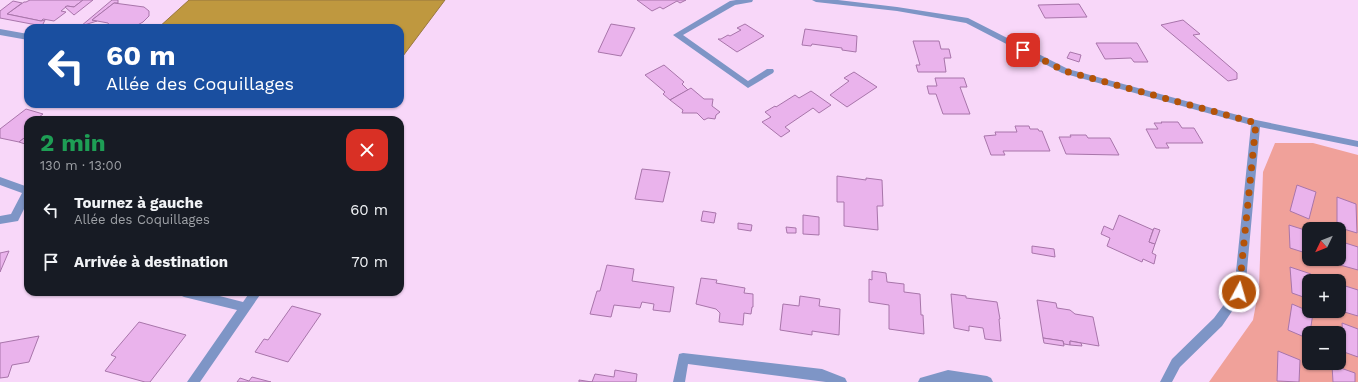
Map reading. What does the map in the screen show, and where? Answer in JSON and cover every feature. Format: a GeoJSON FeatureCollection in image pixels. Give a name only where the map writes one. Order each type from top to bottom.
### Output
{"type":"FeatureCollection","features":[{"type":"Feature","properties":{"kind":"street"},"geometry":{"type":"LineString","coordinates":[[749,0],[733,3],[677,35],[748,85],[770,71]]}},
{"type":"Feature","properties":{"kind":"street"},"geometry":{"type":"LineString","coordinates":[[816,0],[897,9],[968,21],[1065,71],[1256,123],[1358,144]]}},
{"type":"Feature","properties":{"kind":"street"},"geometry":{"type":"LineString","coordinates":[[0,32],[24,36]]}},
{"type":"Feature","properties":{"kind":"street"},"geometry":{"type":"LineString","coordinates":[[1166,382],[1176,363],[1218,322],[1239,292],[1256,123]]}},
{"type":"Feature","properties":{"kind":"street"},"geometry":{"type":"LineString","coordinates":[[0,181],[24,190]]}},
{"type":"Feature","properties":{"kind":"street"},"geometry":{"type":"LineString","coordinates":[[0,220],[14,218],[24,199]]}},
{"type":"Feature","properties":{"kind":"street"},"geometry":{"type":"LineString","coordinates":[[199,296],[245,308]]}},
{"type":"Feature","properties":{"kind":"street"},"geometry":{"type":"LineString","coordinates":[[193,382],[253,296]]}},
{"type":"Feature","properties":{"kind":"street"},"geometry":{"type":"LineString","coordinates":[[679,382],[683,358],[822,375],[841,382]]}},
{"type":"Feature","properties":{"kind":"street"},"geometry":{"type":"LineString","coordinates":[[924,382],[948,376],[987,382]]}},
{"type":"Feature","properties":{"kind":"shaded area"},"geometry":{"type":"Polygon","coordinates":[[[189,0],[445,0],[404,55],[404,24],[162,24],[189,0]]]}},
{"type":"Feature","properties":{"kind":"shaded area"},"geometry":{"type":"Polygon","coordinates":[[[1275,143],[1313,143],[1358,155],[1358,382],[1209,382],[1253,320],[1259,288],[1263,172],[1275,143]]]}},
{"type":"Feature","properties":{"kind":"building"},"geometry":{"type":"Polygon","coordinates":[[[30,0],[83,0],[74,7],[67,6],[61,11],[66,12],[54,21],[43,19],[41,21],[7,14],[24,2],[30,0]]]}},
{"type":"Feature","properties":{"kind":"building"},"geometry":{"type":"Polygon","coordinates":[[[83,0],[93,0],[74,15],[65,7],[74,7],[83,0]]]}},
{"type":"Feature","properties":{"kind":"building"},"geometry":{"type":"Polygon","coordinates":[[[112,0],[118,0],[118,3],[114,3],[92,20],[97,21],[83,24],[112,0]]]}},
{"type":"Feature","properties":{"kind":"building"},"geometry":{"type":"Polygon","coordinates":[[[637,0],[686,0],[680,3],[677,1],[663,9],[660,7],[652,11],[637,0]]]}},
{"type":"Feature","properties":{"kind":"building"},"geometry":{"type":"Polygon","coordinates":[[[13,1],[22,3],[7,14],[41,21],[45,20],[43,24],[32,24],[0,18],[0,11],[13,1]]]}},
{"type":"Feature","properties":{"kind":"building"},"geometry":{"type":"Polygon","coordinates":[[[114,3],[144,7],[149,11],[149,16],[139,24],[109,24],[92,20],[114,3]]]}},
{"type":"Feature","properties":{"kind":"building"},"geometry":{"type":"Polygon","coordinates":[[[1079,4],[1087,17],[1045,18],[1038,5],[1079,4]]]}},
{"type":"Feature","properties":{"kind":"building"},"geometry":{"type":"Polygon","coordinates":[[[1183,20],[1200,34],[1193,35],[1237,73],[1237,79],[1228,81],[1161,25],[1183,20]]]}},
{"type":"Feature","properties":{"kind":"building"},"geometry":{"type":"Polygon","coordinates":[[[611,24],[635,28],[621,56],[598,52],[611,24]]]}},
{"type":"Feature","properties":{"kind":"building"},"geometry":{"type":"Polygon","coordinates":[[[745,24],[764,36],[737,52],[718,39],[728,35],[730,36],[741,30],[737,28],[745,24]]]}},
{"type":"Feature","properties":{"kind":"building"},"geometry":{"type":"Polygon","coordinates":[[[805,29],[857,36],[856,52],[842,50],[842,48],[812,44],[811,46],[802,45],[805,29]]]}},
{"type":"Feature","properties":{"kind":"building"},"geometry":{"type":"Polygon","coordinates":[[[913,41],[939,41],[941,49],[949,49],[951,58],[944,58],[946,72],[918,72],[916,65],[920,65],[913,41]]]}},
{"type":"Feature","properties":{"kind":"building"},"geometry":{"type":"Polygon","coordinates":[[[1096,43],[1137,43],[1148,62],[1134,62],[1131,58],[1105,59],[1096,43]]]}},
{"type":"Feature","properties":{"kind":"building"},"geometry":{"type":"Polygon","coordinates":[[[1070,52],[1081,55],[1079,62],[1067,58],[1070,52]]]}},
{"type":"Feature","properties":{"kind":"building"},"geometry":{"type":"Polygon","coordinates":[[[664,65],[684,82],[682,84],[688,90],[670,100],[663,94],[665,92],[645,75],[664,65]]]}},
{"type":"Feature","properties":{"kind":"building"},"geometry":{"type":"Polygon","coordinates":[[[854,72],[877,87],[847,107],[830,95],[849,81],[844,78],[854,72]]]}},
{"type":"Feature","properties":{"kind":"building"},"geometry":{"type":"Polygon","coordinates":[[[935,78],[964,78],[967,87],[960,87],[970,114],[943,114],[936,94],[929,94],[927,86],[937,86],[935,78]]]}},
{"type":"Feature","properties":{"kind":"building"},"geometry":{"type":"Polygon","coordinates":[[[691,88],[704,99],[713,99],[712,106],[720,112],[716,115],[715,119],[708,118],[704,120],[697,113],[682,113],[683,110],[670,100],[691,88]]]}},
{"type":"Feature","properties":{"kind":"building"},"geometry":{"type":"Polygon","coordinates":[[[811,91],[831,105],[819,113],[813,108],[785,127],[790,131],[781,137],[762,122],[771,117],[765,112],[795,95],[799,98],[811,91]]]}},
{"type":"Feature","properties":{"kind":"building"},"geometry":{"type":"Polygon","coordinates":[[[26,109],[43,114],[40,116],[24,116],[24,138],[19,142],[0,138],[0,129],[26,109]]]}},
{"type":"Feature","properties":{"kind":"building"},"geometry":{"type":"Polygon","coordinates":[[[1161,122],[1178,122],[1182,128],[1194,128],[1203,143],[1166,143],[1169,148],[1156,148],[1146,129],[1158,129],[1154,123],[1162,123],[1161,122]]]}},
{"type":"Feature","properties":{"kind":"building"},"geometry":{"type":"Polygon","coordinates":[[[1015,126],[1029,126],[1030,129],[1038,129],[1039,131],[1042,131],[1050,151],[1003,151],[1005,155],[991,155],[984,136],[996,135],[995,132],[1017,132],[1015,126]]]}},
{"type":"Feature","properties":{"kind":"building"},"geometry":{"type":"Polygon","coordinates":[[[1070,135],[1086,135],[1088,138],[1110,138],[1119,155],[1066,154],[1059,137],[1071,137],[1070,135]]]}},
{"type":"Feature","properties":{"kind":"building"},"geometry":{"type":"Polygon","coordinates":[[[24,138],[24,144],[19,142],[24,138]]]}},
{"type":"Feature","properties":{"kind":"building"},"geometry":{"type":"Polygon","coordinates":[[[642,169],[670,172],[663,202],[635,199],[642,169]]]}},
{"type":"Feature","properties":{"kind":"building"},"geometry":{"type":"Polygon","coordinates":[[[837,176],[866,180],[866,178],[882,180],[883,206],[877,206],[878,230],[844,226],[844,202],[837,202],[837,176]]]}},
{"type":"Feature","properties":{"kind":"building"},"geometry":{"type":"Polygon","coordinates":[[[1297,185],[1316,192],[1309,219],[1290,211],[1297,185]]]}},
{"type":"Feature","properties":{"kind":"building"},"geometry":{"type":"Polygon","coordinates":[[[1337,197],[1356,204],[1357,233],[1346,230],[1346,222],[1337,222],[1337,197]]]}},
{"type":"Feature","properties":{"kind":"building"},"geometry":{"type":"Polygon","coordinates":[[[703,211],[716,213],[714,223],[701,221],[703,211]]]}},
{"type":"Feature","properties":{"kind":"building"},"geometry":{"type":"Polygon","coordinates":[[[803,215],[819,217],[819,235],[803,234],[803,215]]]}},
{"type":"Feature","properties":{"kind":"building"},"geometry":{"type":"Polygon","coordinates":[[[1119,215],[1153,230],[1149,242],[1155,244],[1152,253],[1156,255],[1154,264],[1143,259],[1142,262],[1107,246],[1110,238],[1101,234],[1104,226],[1113,230],[1119,215]]]}},
{"type":"Feature","properties":{"kind":"building"},"geometry":{"type":"Polygon","coordinates":[[[738,223],[752,225],[751,231],[738,229],[738,223]]]}},
{"type":"Feature","properties":{"kind":"building"},"geometry":{"type":"Polygon","coordinates":[[[1289,225],[1302,229],[1302,252],[1290,248],[1289,225]]]}},
{"type":"Feature","properties":{"kind":"building"},"geometry":{"type":"Polygon","coordinates":[[[786,227],[796,228],[796,233],[787,233],[786,227]]]}},
{"type":"Feature","properties":{"kind":"building"},"geometry":{"type":"Polygon","coordinates":[[[1154,228],[1160,230],[1155,244],[1149,242],[1154,228]]]}},
{"type":"Feature","properties":{"kind":"building"},"geometry":{"type":"Polygon","coordinates":[[[1346,243],[1358,247],[1358,270],[1344,266],[1346,266],[1346,243]]]}},
{"type":"Feature","properties":{"kind":"building"},"geometry":{"type":"Polygon","coordinates":[[[1032,246],[1054,249],[1055,257],[1032,253],[1032,246]]]}},
{"type":"Feature","properties":{"kind":"building"},"geometry":{"type":"Polygon","coordinates":[[[9,251],[0,272],[0,253],[9,251]]]}},
{"type":"Feature","properties":{"kind":"building"},"geometry":{"type":"Polygon","coordinates":[[[607,265],[634,269],[632,281],[674,287],[670,312],[653,310],[654,304],[642,302],[640,308],[614,305],[611,317],[590,314],[597,291],[600,291],[607,265]]]}},
{"type":"Feature","properties":{"kind":"building"},"geometry":{"type":"Polygon","coordinates":[[[1290,267],[1311,274],[1302,274],[1302,297],[1292,293],[1290,267]]]}},
{"type":"Feature","properties":{"kind":"building"},"geometry":{"type":"Polygon","coordinates":[[[872,271],[886,273],[887,282],[904,284],[904,292],[920,294],[924,334],[889,329],[889,305],[869,302],[869,279],[872,280],[872,271]]]}},
{"type":"Feature","properties":{"kind":"building"},"geometry":{"type":"Polygon","coordinates":[[[701,278],[717,280],[716,283],[745,288],[744,293],[753,294],[753,307],[751,314],[744,313],[743,325],[719,322],[720,313],[716,309],[696,304],[701,278]]]}},
{"type":"Feature","properties":{"kind":"building"},"geometry":{"type":"Polygon","coordinates":[[[1346,286],[1358,290],[1358,316],[1346,312],[1346,286]]]}},
{"type":"Feature","properties":{"kind":"building"},"geometry":{"type":"Polygon","coordinates":[[[951,294],[966,296],[966,298],[997,302],[1000,319],[1001,341],[985,339],[983,328],[969,326],[969,331],[954,328],[951,294]]]}},
{"type":"Feature","properties":{"kind":"building"},"geometry":{"type":"Polygon","coordinates":[[[800,296],[820,299],[819,306],[840,309],[839,335],[812,331],[812,335],[780,330],[783,304],[799,306],[800,296]]]}},
{"type":"Feature","properties":{"kind":"building"},"geometry":{"type":"Polygon","coordinates":[[[1037,300],[1056,303],[1057,308],[1070,310],[1075,314],[1093,317],[1099,346],[1070,341],[1070,345],[1064,344],[1063,341],[1043,338],[1037,300]]]}},
{"type":"Feature","properties":{"kind":"building"},"geometry":{"type":"Polygon","coordinates":[[[1292,304],[1302,308],[1302,318],[1312,318],[1311,326],[1302,326],[1302,336],[1288,330],[1292,304]]]}},
{"type":"Feature","properties":{"kind":"building"},"geometry":{"type":"Polygon","coordinates":[[[292,306],[321,314],[288,362],[255,352],[264,339],[268,340],[292,306]]]}},
{"type":"Feature","properties":{"kind":"building"},"geometry":{"type":"Polygon","coordinates":[[[139,322],[186,335],[150,382],[105,371],[116,357],[111,355],[139,322]]]}},
{"type":"Feature","properties":{"kind":"building"},"geometry":{"type":"Polygon","coordinates":[[[1342,323],[1358,329],[1358,357],[1346,353],[1346,326],[1342,326],[1342,323]]]}},
{"type":"Feature","properties":{"kind":"building"},"geometry":{"type":"Polygon","coordinates":[[[39,336],[29,362],[12,365],[8,377],[0,378],[0,343],[39,336]]]}},
{"type":"Feature","properties":{"kind":"building"},"geometry":{"type":"Polygon","coordinates":[[[1043,338],[1063,341],[1064,346],[1044,343],[1043,338]]]}},
{"type":"Feature","properties":{"kind":"building"},"geometry":{"type":"Polygon","coordinates":[[[1070,341],[1081,343],[1082,346],[1070,345],[1070,341]]]}},
{"type":"Feature","properties":{"kind":"building"},"geometry":{"type":"Polygon","coordinates":[[[1278,351],[1300,360],[1299,382],[1277,381],[1278,351]]]}},
{"type":"Feature","properties":{"kind":"building"},"geometry":{"type":"Polygon","coordinates":[[[615,370],[637,374],[636,382],[592,382],[595,374],[614,377],[615,370]]]}},
{"type":"Feature","properties":{"kind":"building"},"geometry":{"type":"Polygon","coordinates":[[[1332,370],[1346,370],[1355,373],[1355,382],[1333,382],[1332,370]]]}},
{"type":"Feature","properties":{"kind":"building"},"geometry":{"type":"Polygon","coordinates":[[[252,377],[271,382],[237,382],[240,378],[249,381],[252,377]]]}},
{"type":"Feature","properties":{"kind":"building"},"geometry":{"type":"Polygon","coordinates":[[[579,380],[592,382],[579,382],[579,380]]]}},
{"type":"Feature","properties":{"kind":"route"},"geometry":{"type":"LineString","coordinates":[[1023,50],[1065,71],[1256,123],[1239,292]]}}]}
